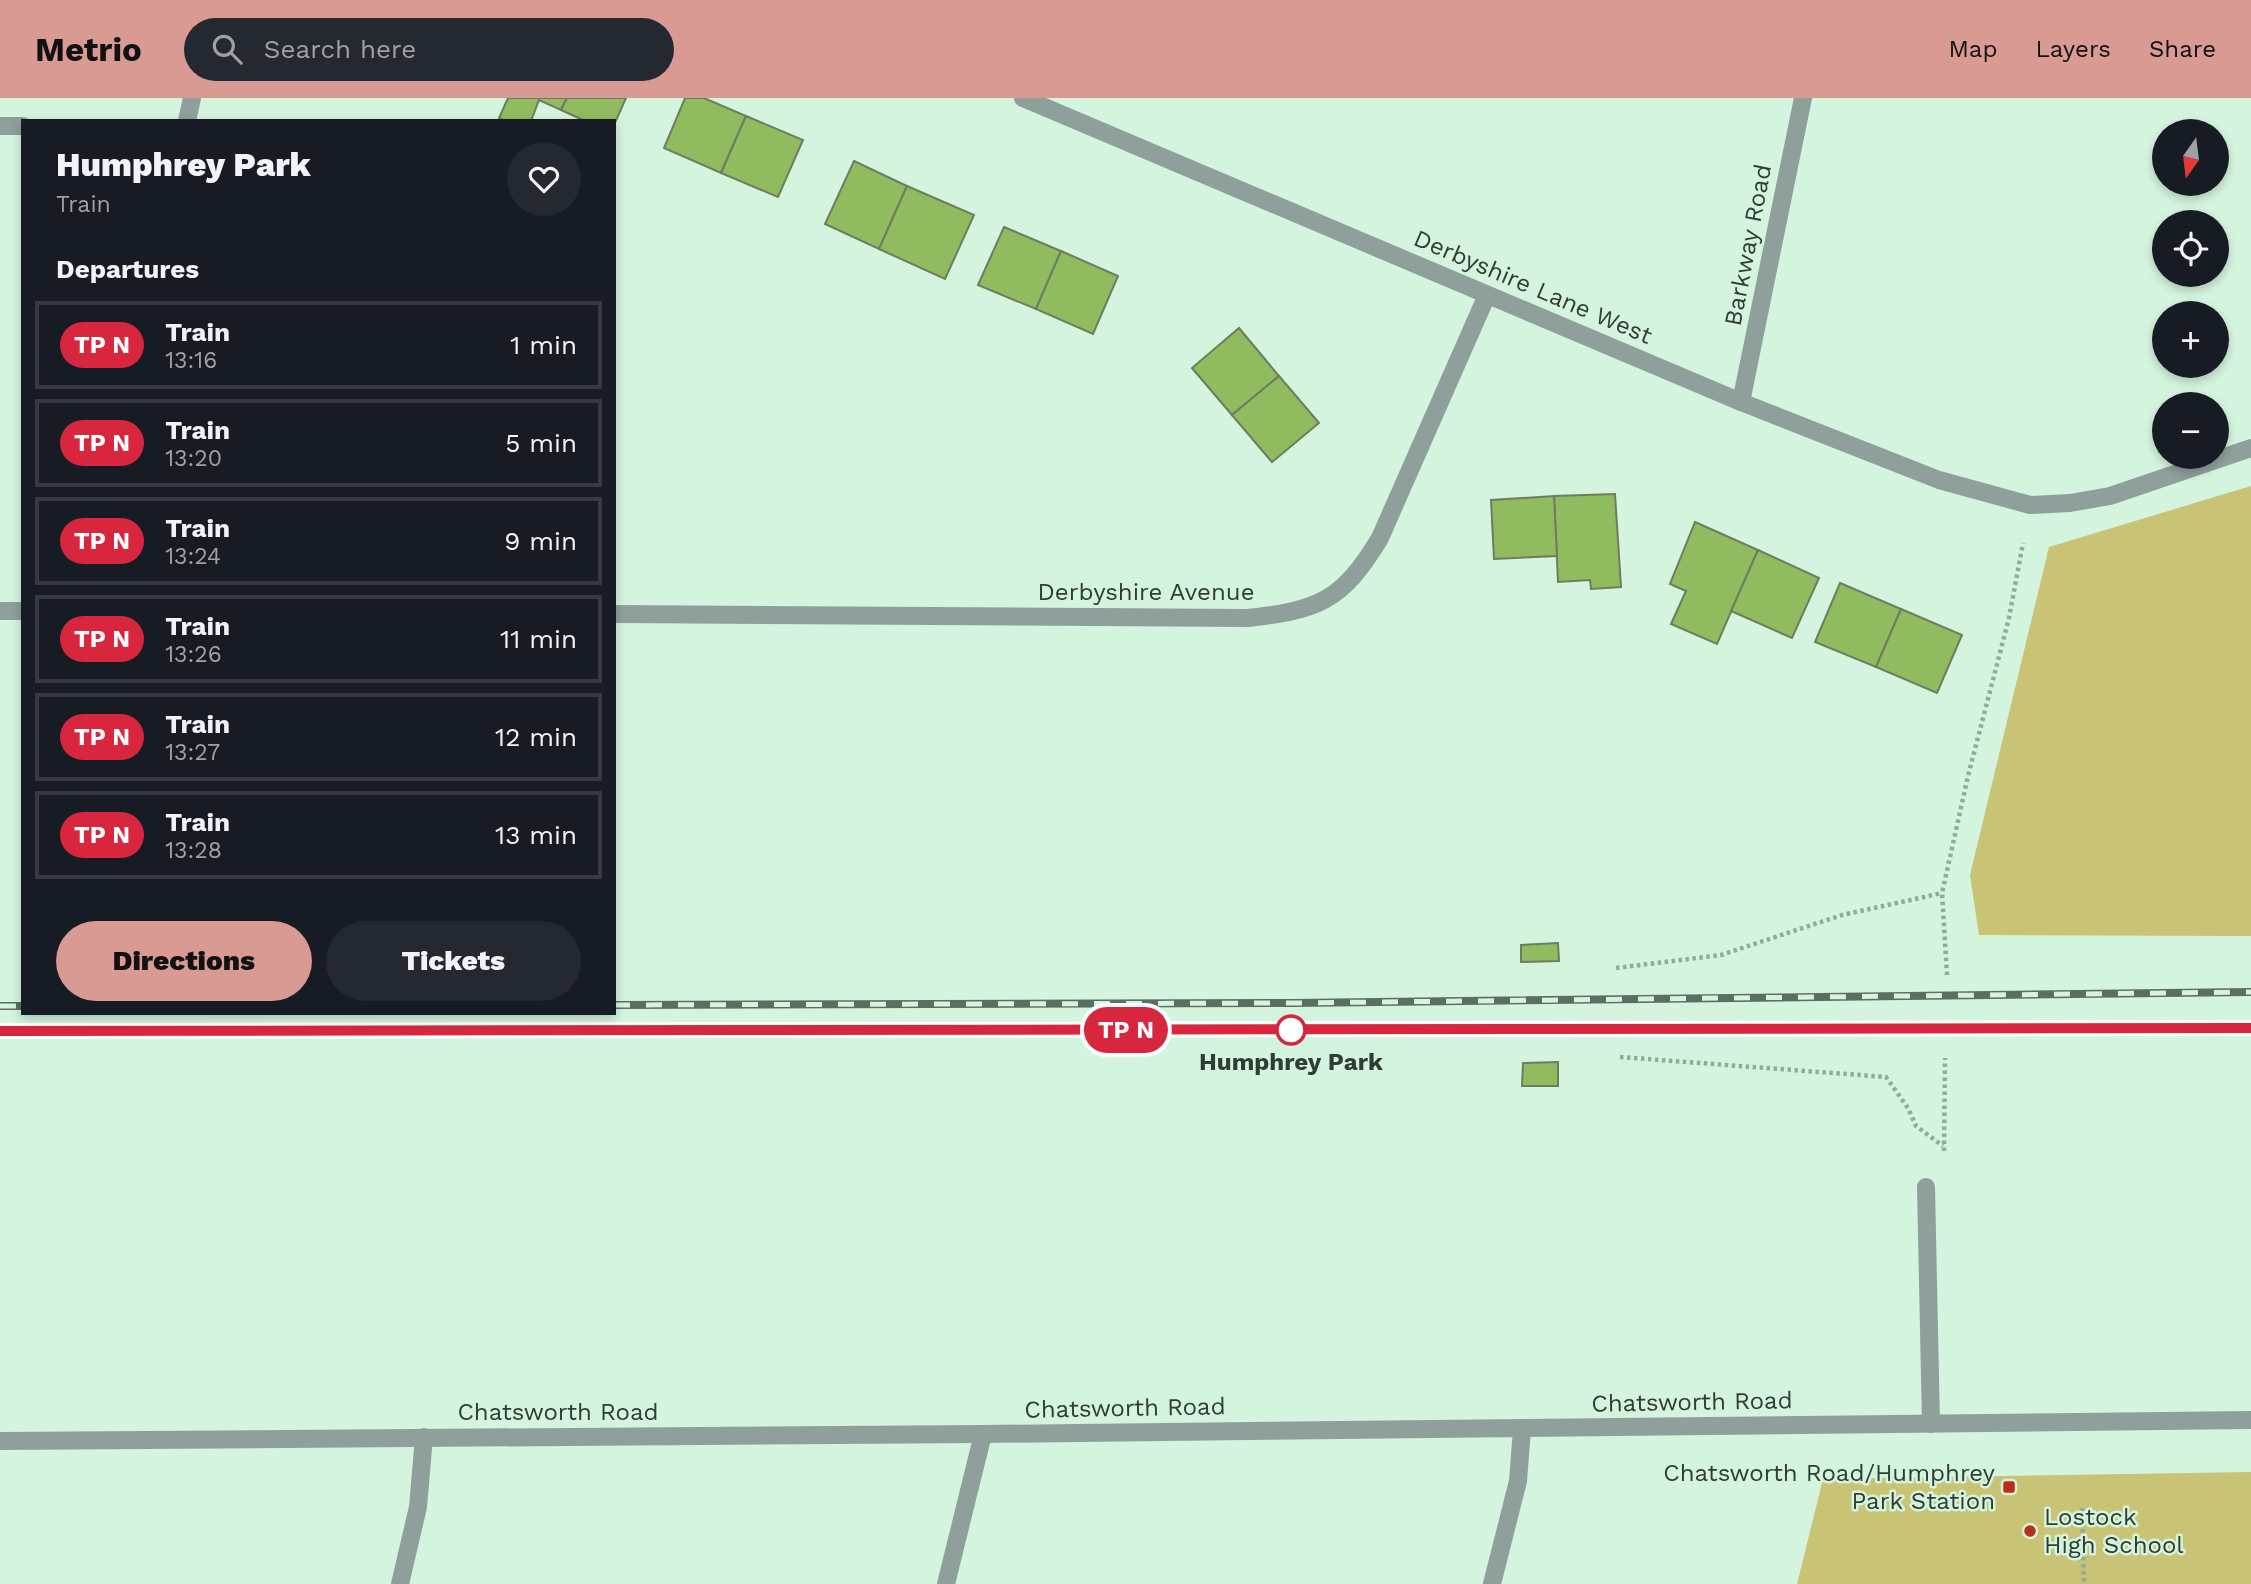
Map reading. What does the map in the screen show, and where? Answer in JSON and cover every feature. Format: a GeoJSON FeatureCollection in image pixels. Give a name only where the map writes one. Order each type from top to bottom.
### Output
{"type":"FeatureCollection","features":[{"type":"Feature","properties":{"kind":"street"},"geometry":{"type":"LineString","coordinates":[[187,119],[192,98]]}},
{"type":"Feature","properties":{"kind":"street","name":"Derbyshire Lane West"},"geometry":{"type":"LineString","coordinates":[[1023,98],[1741,402],[1939,480],[2030,505],[2070,503],[2110,496],[2251,448]]}},
{"type":"Feature","properties":{"kind":"street","name":"Barkway Road"},"geometry":{"type":"LineString","coordinates":[[1741,402],[1802,98]]}},
{"type":"Feature","properties":{"kind":"street"},"geometry":{"type":"LineString","coordinates":[[0,126],[21,126]]}},
{"type":"Feature","properties":{"kind":"street","name":"Derbyshire Avenue"},"geometry":{"type":"LineString","coordinates":[[616,614],[1248,618],[1292,613],[1329,598],[1359,573],[1380,538],[1486,295]]}},
{"type":"Feature","properties":{"kind":"street"},"geometry":{"type":"LineString","coordinates":[[0,611],[21,611]]}},
{"type":"Feature","properties":{"kind":"street"},"geometry":{"type":"LineString","coordinates":[[1926,1187],[1931,1424]]}},
{"type":"Feature","properties":{"kind":"street","name":"Chatsworth Road"},"geometry":{"type":"LineString","coordinates":[[0,1441],[1522,1429],[2251,1420]]}},
{"type":"Feature","properties":{"kind":"street"},"geometry":{"type":"LineString","coordinates":[[1492,1584],[1518,1481],[1522,1429]]}},
{"type":"Feature","properties":{"kind":"street"},"geometry":{"type":"LineString","coordinates":[[946,1584],[983,1434]]}},
{"type":"Feature","properties":{"kind":"street"},"geometry":{"type":"LineString","coordinates":[[400,1584],[418,1507],[424,1437]]}},
{"type":"Feature","properties":{"kind":"path"},"geometry":{"type":"LineString","coordinates":[[1947,975],[1942,893],[1968,776],[2009,618],[2030,505]]}},
{"type":"Feature","properties":{"kind":"path"},"geometry":{"type":"LineString","coordinates":[[1616,968],[1721,955],[1842,915],[1942,893]]}},
{"type":"Feature","properties":{"kind":"path"},"geometry":{"type":"LineString","coordinates":[[1620,1057],[1886,1077],[1908,1108],[1916,1126],[1944,1147],[1945,1058]]}},
{"type":"Feature","properties":{"kind":"path"},"geometry":{"type":"LineString","coordinates":[[2082,1508],[2084,1584]]}},
{"type":"Feature","properties":{"kind":"shaded area"},"geometry":{"type":"Polygon","coordinates":[[[2251,486],[2251,936],[1979,935],[1970,875],[2049,547],[2251,486]]]}},
{"type":"Feature","properties":{"kind":"shaded area","name":"Lostock High School"},"geometry":{"type":"Polygon","coordinates":[[[2251,1472],[2251,1584],[1797,1584],[1823,1479],[2251,1472]]]}},
{"type":"Feature","properties":{"kind":"building"},"geometry":{"type":"Polygon","coordinates":[[[508,98],[567,98],[561,110],[539,100],[532,119],[499,118],[508,98]]]}},
{"type":"Feature","properties":{"kind":"building"},"geometry":{"type":"Polygon","coordinates":[[[567,98],[626,98],[616,120],[581,119],[561,110],[567,98]]]}},
{"type":"Feature","properties":{"kind":"building"},"geometry":{"type":"Polygon","coordinates":[[[685,98],[704,98],[746,116],[721,173],[664,148],[685,98]]]}},
{"type":"Feature","properties":{"kind":"building"},"geometry":{"type":"Polygon","coordinates":[[[746,116],[803,140],[778,197],[721,173],[746,116]]]}},
{"type":"Feature","properties":{"kind":"building"},"geometry":{"type":"Polygon","coordinates":[[[854,161],[907,186],[879,249],[825,224],[854,161]]]}},
{"type":"Feature","properties":{"kind":"building"},"geometry":{"type":"Polygon","coordinates":[[[907,186],[974,215],[945,279],[879,249],[907,186]]]}},
{"type":"Feature","properties":{"kind":"building"},"geometry":{"type":"Polygon","coordinates":[[[1004,227],[1061,251],[1036,309],[978,285],[1004,227]]]}},
{"type":"Feature","properties":{"kind":"building"},"geometry":{"type":"Polygon","coordinates":[[[1061,251],[1118,276],[1093,334],[1036,309],[1061,251]]]}},
{"type":"Feature","properties":{"kind":"building"},"geometry":{"type":"Polygon","coordinates":[[[1239,328],[1279,376],[1232,415],[1192,368],[1239,328]]]}},
{"type":"Feature","properties":{"kind":"building"},"geometry":{"type":"Polygon","coordinates":[[[1279,376],[1319,423],[1272,462],[1232,415],[1279,376]]]}},
{"type":"Feature","properties":{"kind":"building"},"geometry":{"type":"Polygon","coordinates":[[[1615,494],[1621,587],[1591,589],[1590,580],[1558,582],[1554,496],[1615,494]]]}},
{"type":"Feature","properties":{"kind":"building"},"geometry":{"type":"Polygon","coordinates":[[[1554,496],[1557,556],[1494,559],[1491,500],[1554,496]]]}},
{"type":"Feature","properties":{"kind":"building"},"geometry":{"type":"Polygon","coordinates":[[[1695,522],[1758,550],[1717,644],[1671,624],[1686,591],[1670,584],[1695,522]]]}},
{"type":"Feature","properties":{"kind":"building"},"geometry":{"type":"Polygon","coordinates":[[[1758,550],[1819,578],[1792,638],[1731,611],[1758,550]]]}},
{"type":"Feature","properties":{"kind":"building"},"geometry":{"type":"Polygon","coordinates":[[[1840,583],[1901,609],[1876,667],[1815,642],[1840,583]]]}},
{"type":"Feature","properties":{"kind":"building"},"geometry":{"type":"Polygon","coordinates":[[[1901,609],[1962,635],[1937,693],[1876,667],[1901,609]]]}},
{"type":"Feature","properties":{"kind":"building"},"geometry":{"type":"Polygon","coordinates":[[[1558,943],[1559,961],[1521,962],[1521,945],[1558,943]]]}},
{"type":"Feature","properties":{"kind":"building"},"geometry":{"type":"Polygon","coordinates":[[[1558,1062],[1558,1086],[1522,1086],[1523,1063],[1558,1062]]]}},
{"type":"Feature","properties":{"kind":"railway"},"geometry":{"type":"LineString","coordinates":[[616,1005],[1293,1003],[2251,992]]}},
{"type":"Feature","properties":{"kind":"railway"},"geometry":{"type":"LineString","coordinates":[[0,1006],[21,1006]]}},
{"type":"Feature","properties":{"kind":"railway"},"geometry":{"type":"LineString","coordinates":[[0,1031],[2251,1028]]}},
{"type":"Feature","properties":{"kind":"train"},"geometry":{"type":"LineString","coordinates":[[0,1031],[1707,1031],[2251,1028]]}},
{"type":"Feature","properties":{"kind":"place","name":"Humphrey Park"},"geometry":{"type":"Point","coordinates":[1291,1030]}},
{"type":"Feature","properties":{"kind":"place","name":"Chatsworth Road/Humphrey Park Station"},"geometry":{"type":"Point","coordinates":[2009,1487]}},
{"type":"Feature","properties":{"kind":"place","name":"Lostock High School"},"geometry":{"type":"Point","coordinates":[2030,1531]}}]}
